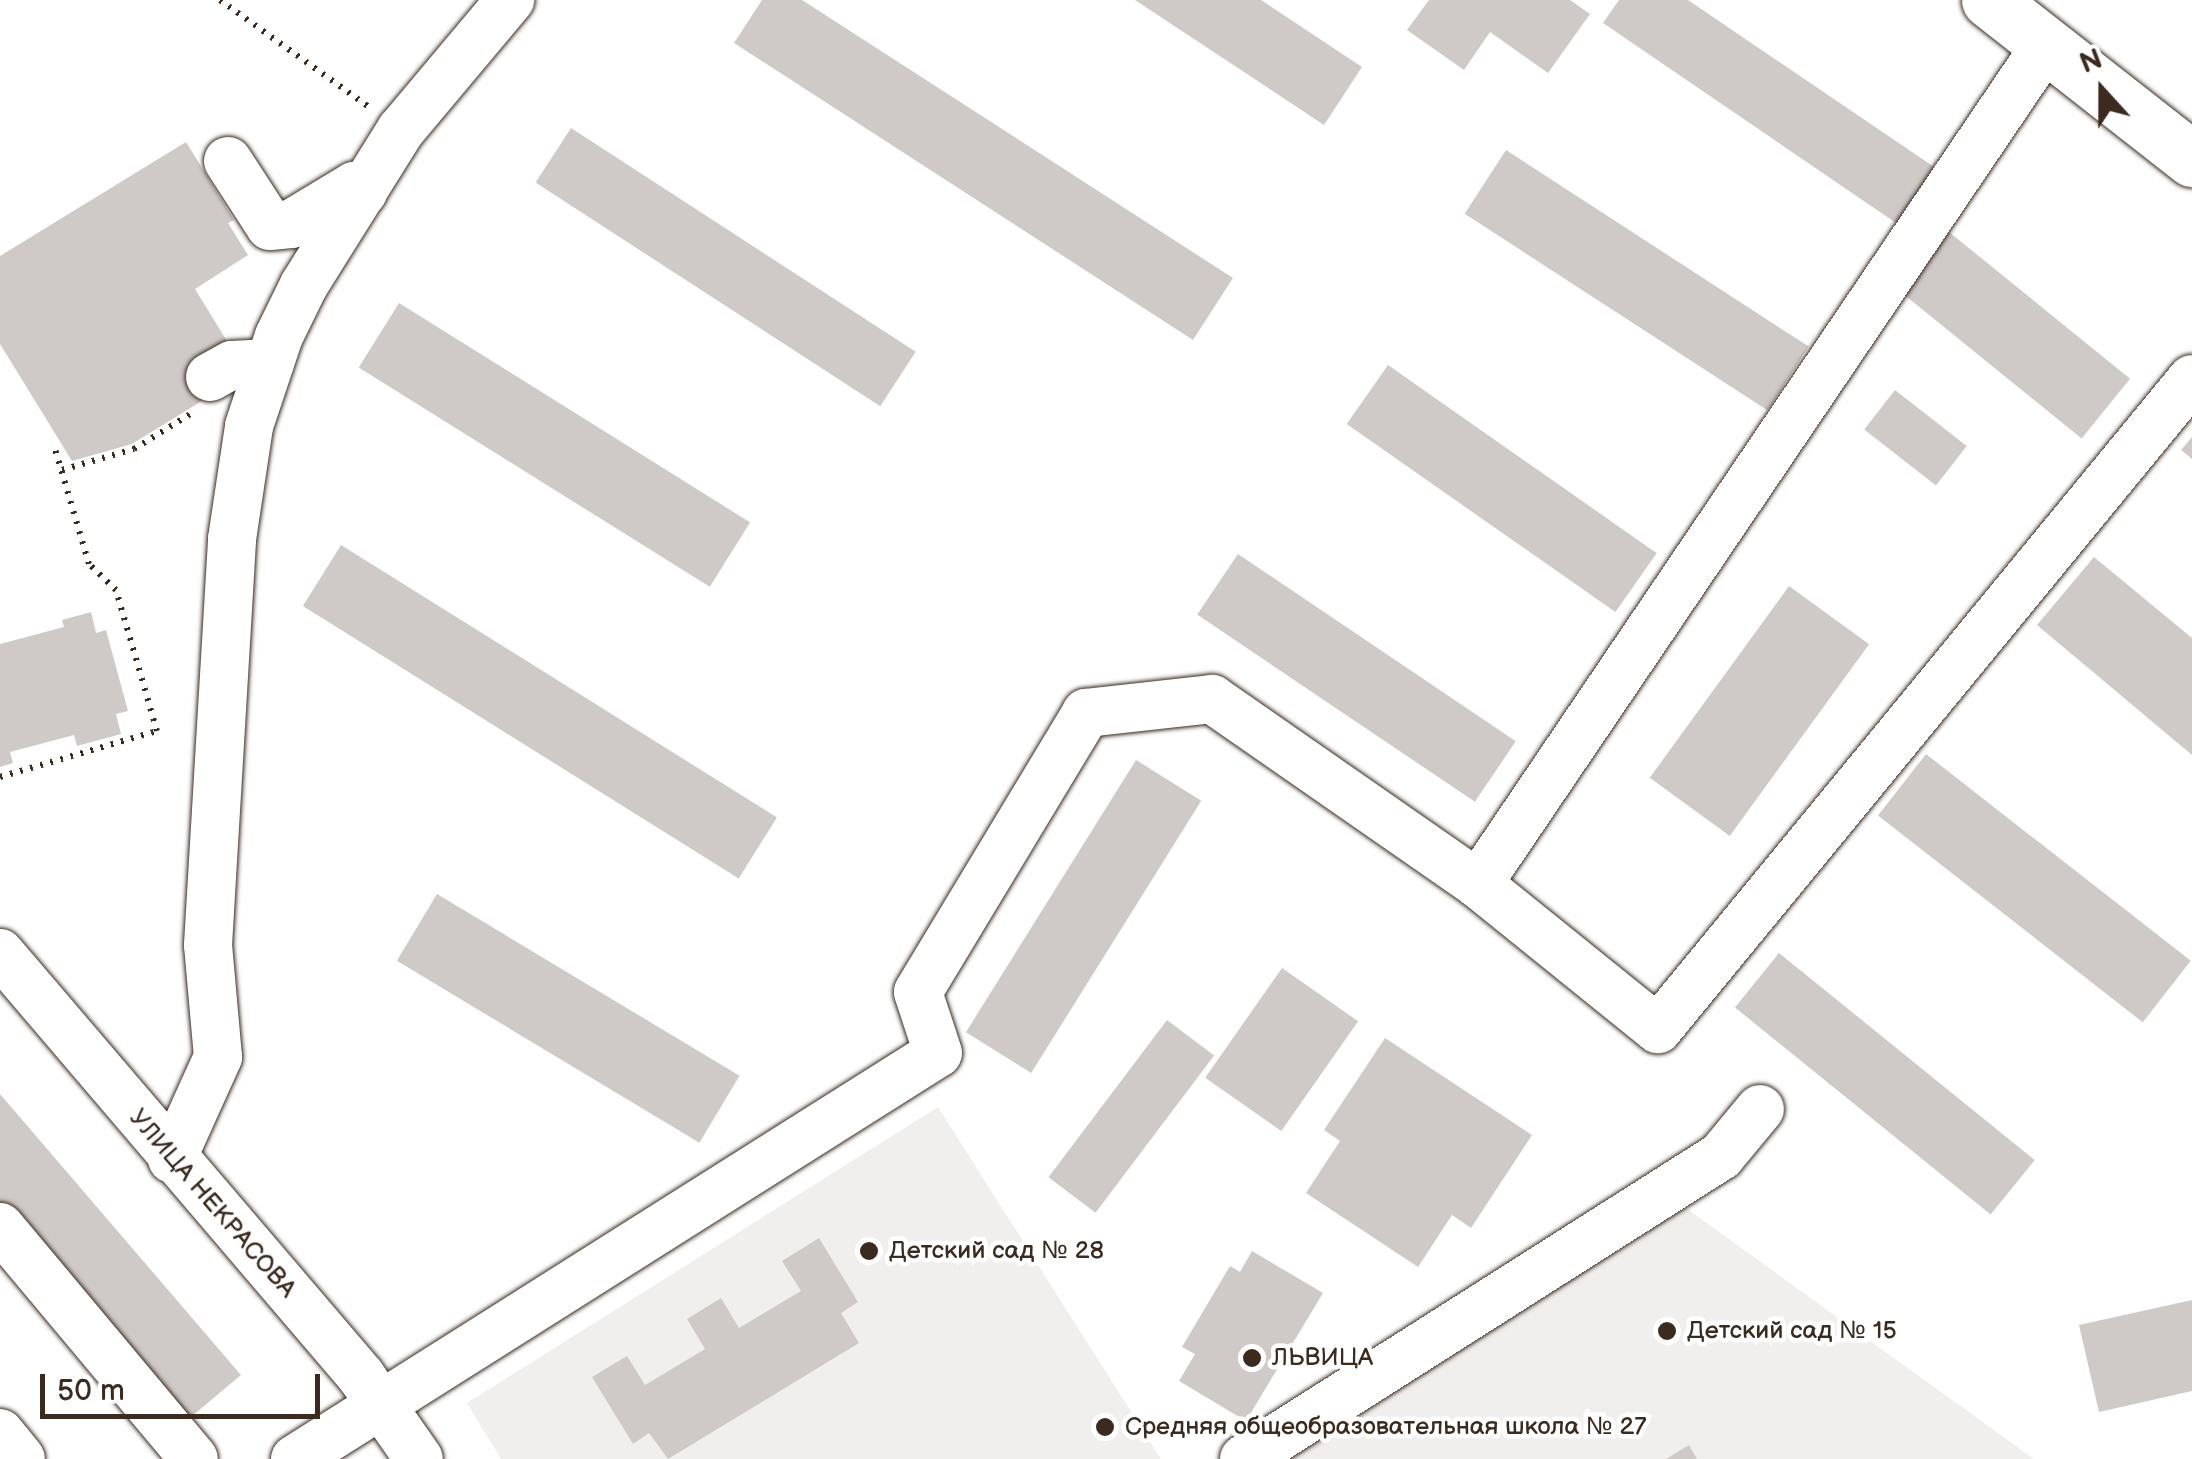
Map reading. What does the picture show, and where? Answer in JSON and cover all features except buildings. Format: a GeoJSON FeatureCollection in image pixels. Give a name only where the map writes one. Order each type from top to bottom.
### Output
{"type":"FeatureCollection","features":[{"type":"Feature","properties":{"kind":"main road"},"geometry":{"type":"LineString","coordinates":[[1989,0],[2192,159]]}},
{"type":"Feature","properties":{"kind":"street"},"geometry":{"type":"LineString","coordinates":[[172,1159],[218,1056],[208,945],[231,559],[249,426],[304,285],[401,130],[510,0]]}},
{"type":"Feature","properties":{"kind":"street"},"geometry":{"type":"LineString","coordinates":[[1478,884],[2046,45]]}},
{"type":"Feature","properties":{"kind":"street"},"geometry":{"type":"LineString","coordinates":[[228,161],[270,226],[291,224],[354,186],[362,192]]}},
{"type":"Feature","properties":{"kind":"street"},"geometry":{"type":"LineString","coordinates":[[210,377],[232,365],[265,378]]}},
{"type":"Feature","properties":{"kind":"street"},"geometry":{"type":"LineString","coordinates":[[295,1459],[938,1052],[918,992],[1086,713],[1212,699],[1478,884],[1658,1030],[2192,379]]}},
{"type":"Feature","properties":{"kind":"street","name":"УЛИЦА НЕКРАСОВА"},"geometry":{"type":"LineString","coordinates":[[0,953],[384,1405],[419,1459]]}},
{"type":"Feature","properties":{"kind":"street"},"geometry":{"type":"LineString","coordinates":[[1244,1459],[1721,1156],[1760,1109]]}},
{"type":"Feature","properties":{"kind":"street"},"geometry":{"type":"LineString","coordinates":[[0,1227],[194,1459]]}},
{"type":"Feature","properties":{"kind":"street"},"geometry":{"type":"LineString","coordinates":[[0,1434],[21,1459]]}},
{"type":"Feature","properties":{"kind":"path"},"geometry":{"type":"LineString","coordinates":[[220,0],[401,130]]}},
{"type":"Feature","properties":{"kind":"path"},"geometry":{"type":"LineString","coordinates":[[62,470],[134,449],[222,395],[265,378]]}},
{"type":"Feature","properties":{"kind":"path"},"geometry":{"type":"LineString","coordinates":[[0,777],[157,731],[116,590],[89,564],[55,449]]}},
{"type":"Feature","properties":{"kind":"shaded area","name":"Детский сад № 28"},"geometry":{"type":"Polygon","coordinates":[[[938,1107],[1161,1459],[501,1459],[467,1403],[938,1107]]]}},
{"type":"Feature","properties":{"kind":"shaded area","name":"Детский сад № 15"},"geometry":{"type":"Polygon","coordinates":[[[1679,1203],[2034,1459],[1275,1459],[1679,1203]]]}},
{"type":"Feature","properties":{"kind":"place","name":"Детский сад № 28"},"geometry":{"type":"Point","coordinates":[869,1251]}},
{"type":"Feature","properties":{"kind":"place","name":"Детский сад № 15"},"geometry":{"type":"Point","coordinates":[1667,1331]}},
{"type":"Feature","properties":{"kind":"place","name":"ЛЬВИЦА"},"geometry":{"type":"Point","coordinates":[1252,1358]}},
{"type":"Feature","properties":{"kind":"place","name":"Средняя общеобразовательная школа № 27"},"geometry":{"type":"Point","coordinates":[1105,1427]}}]}
